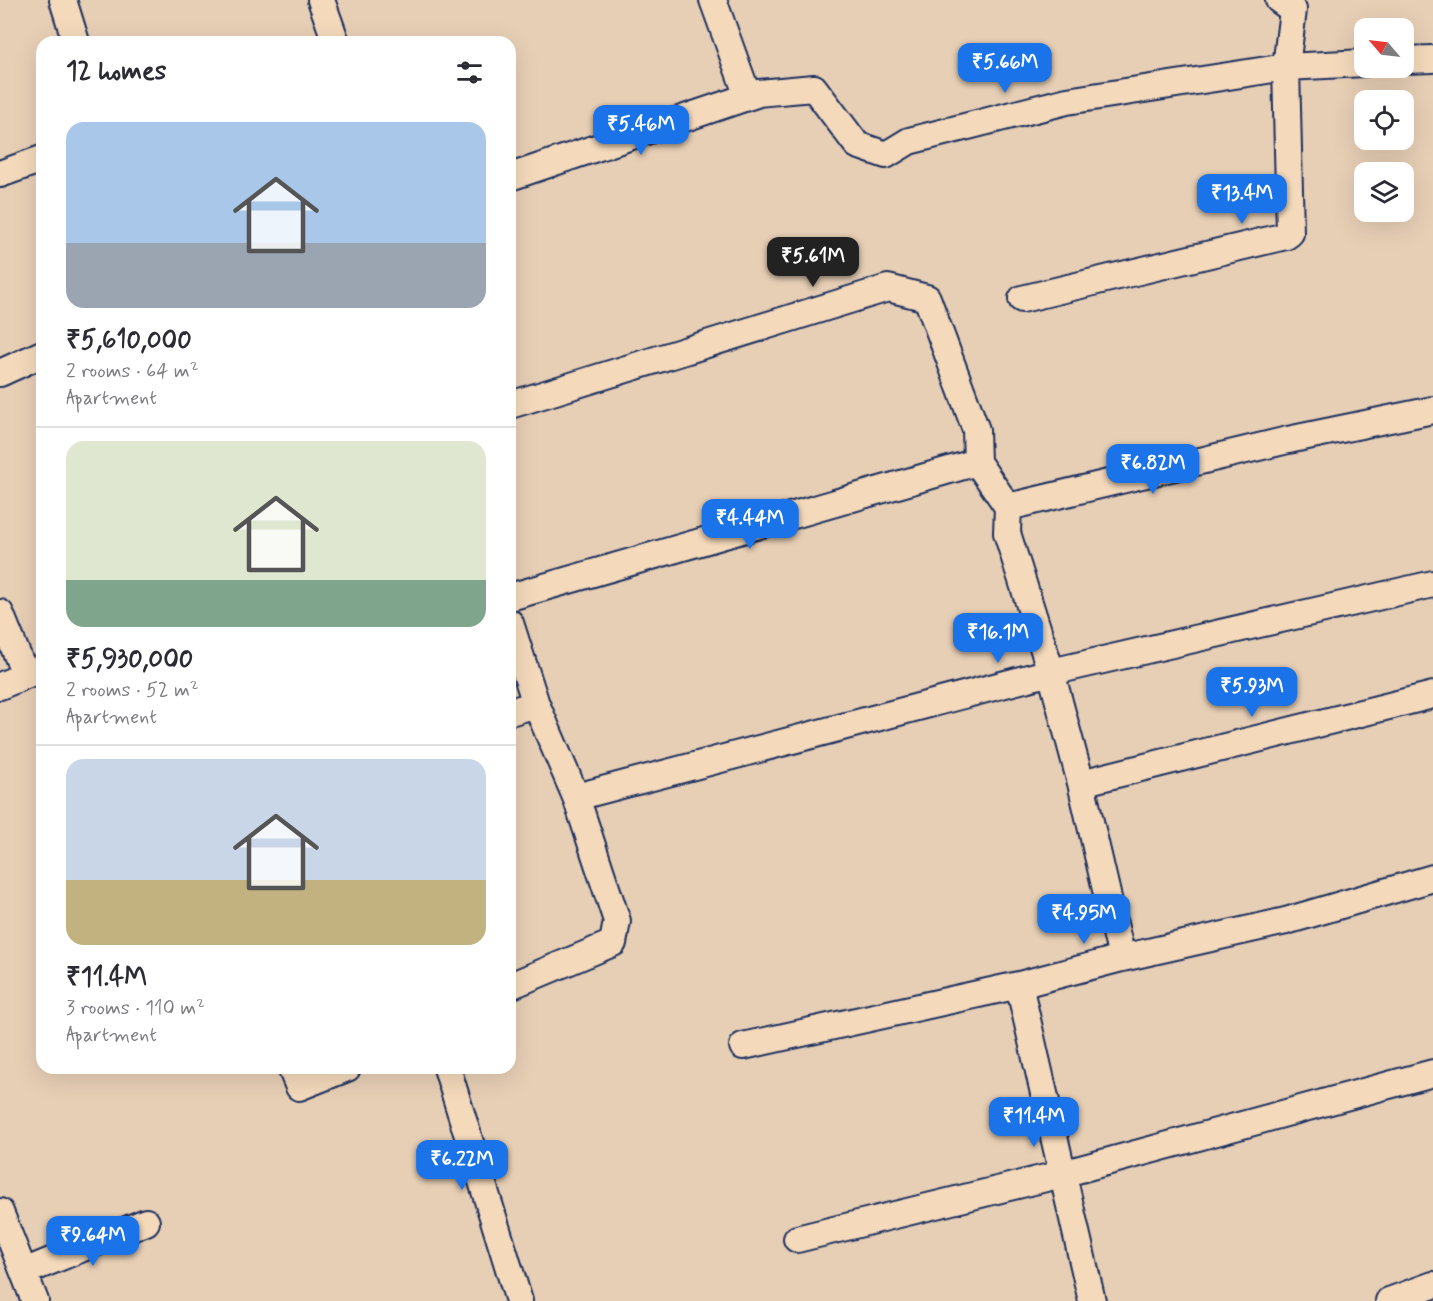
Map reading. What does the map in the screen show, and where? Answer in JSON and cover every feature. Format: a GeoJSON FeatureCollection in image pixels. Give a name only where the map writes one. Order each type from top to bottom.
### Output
{"type":"FeatureCollection","features":[{"type":"Feature","properties":{"kind":"street"},"geometry":{"type":"LineString","coordinates":[[63,0],[74,36]]}},
{"type":"Feature","properties":{"kind":"street"},"geometry":{"type":"LineString","coordinates":[[321,0],[334,36]]}},
{"type":"Feature","properties":{"kind":"street"},"geometry":{"type":"LineString","coordinates":[[713,0],[747,94],[814,88],[857,145],[886,155],[909,141],[1067,101],[1286,68],[1354,64]]}},
{"type":"Feature","properties":{"kind":"street"},"geometry":{"type":"LineString","coordinates":[[1022,298],[1246,246],[1290,233],[1286,68],[1290,3]]}},
{"type":"Feature","properties":{"kind":"street"},"geometry":{"type":"LineString","coordinates":[[1414,60],[1433,59]]}},
{"type":"Feature","properties":{"kind":"street"},"geometry":{"type":"LineString","coordinates":[[516,175],[759,93]]}},
{"type":"Feature","properties":{"kind":"street"},"geometry":{"type":"LineString","coordinates":[[0,174],[36,161]]}},
{"type":"Feature","properties":{"kind":"street"},"geometry":{"type":"LineString","coordinates":[[516,403],[888,288],[927,298],[976,430],[977,462],[1008,507],[1007,533],[1051,672],[1081,783],[1122,958]]}},
{"type":"Feature","properties":{"kind":"street"},"geometry":{"type":"LineString","coordinates":[[0,373],[36,357]]}},
{"type":"Feature","properties":{"kind":"street"},"geometry":{"type":"LineString","coordinates":[[1008,507],[1288,440],[1433,410]]}},
{"type":"Feature","properties":{"kind":"street"},"geometry":{"type":"LineString","coordinates":[[516,595],[977,462]]}},
{"type":"Feature","properties":{"kind":"street"},"geometry":{"type":"LineString","coordinates":[[576,796],[1051,672],[1433,584]]}},
{"type":"Feature","properties":{"kind":"street"},"geometry":{"type":"LineString","coordinates":[[0,613],[33,671],[0,686]]}},
{"type":"Feature","properties":{"kind":"street"},"geometry":{"type":"LineString","coordinates":[[516,642],[536,704],[576,796],[617,921],[614,943],[516,984]]}},
{"type":"Feature","properties":{"kind":"street"},"geometry":{"type":"LineString","coordinates":[[1081,783],[1433,695]]}},
{"type":"Feature","properties":{"kind":"street"},"geometry":{"type":"LineString","coordinates":[[516,710],[536,704]]}},
{"type":"Feature","properties":{"kind":"street"},"geometry":{"type":"LineString","coordinates":[[742,1046],[1019,985],[1122,958],[1286,921],[1433,878]]}},
{"type":"Feature","properties":{"kind":"street"},"geometry":{"type":"LineString","coordinates":[[1019,985],[1092,1301]]}},
{"type":"Feature","properties":{"kind":"street"},"geometry":{"type":"LineString","coordinates":[[797,1239],[1062,1174],[1433,1072]]}},
{"type":"Feature","properties":{"kind":"street"},"geometry":{"type":"LineString","coordinates":[[294,1074],[299,1086],[331,1074]]}},
{"type":"Feature","properties":{"kind":"street"},"geometry":{"type":"LineString","coordinates":[[449,1074],[519,1301]]}},
{"type":"Feature","properties":{"kind":"street"},"geometry":{"type":"LineString","coordinates":[[0,1212],[35,1301]]}},
{"type":"Feature","properties":{"kind":"street"},"geometry":{"type":"LineString","coordinates":[[24,1272],[146,1222]]}},
{"type":"Feature","properties":{"kind":"street"},"geometry":{"type":"LineString","coordinates":[[1389,1301],[1433,1285]]}}]}
